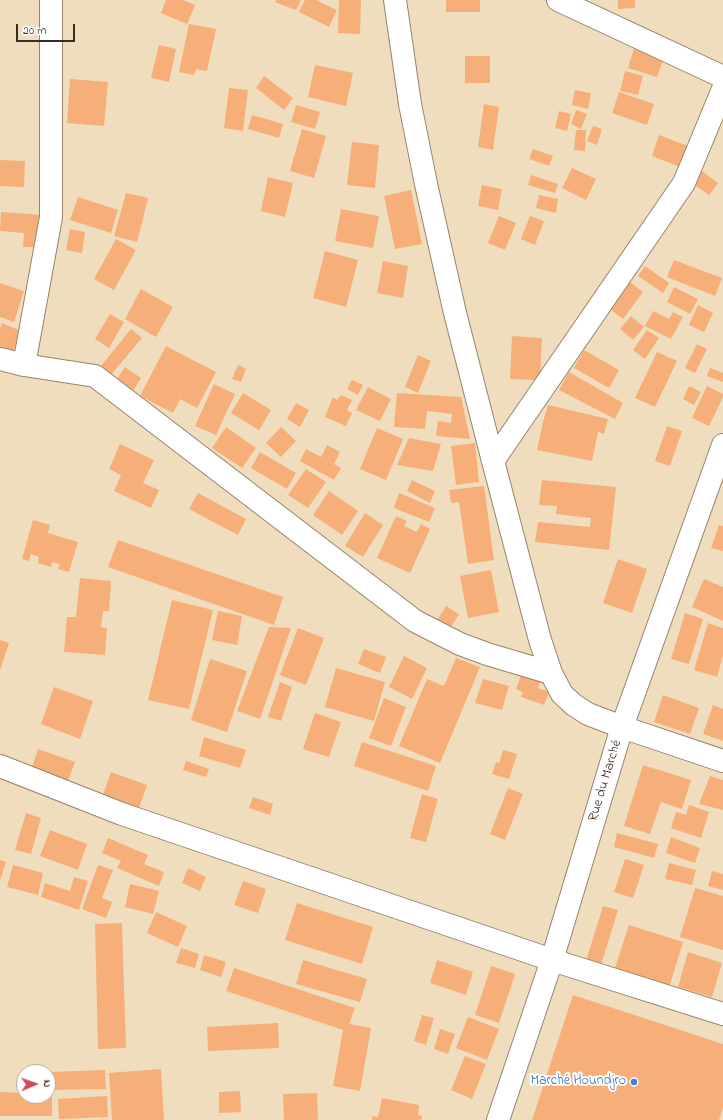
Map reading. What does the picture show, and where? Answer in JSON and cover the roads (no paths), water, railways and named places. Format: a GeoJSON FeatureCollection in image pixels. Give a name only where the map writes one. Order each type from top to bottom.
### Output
{"type":"FeatureCollection","features":[{"type":"Feature","properties":{"kind":"street"},"geometry":{"type":"LineString","coordinates":[[24,365],[51,217],[51,0]]}},
{"type":"Feature","properties":{"kind":"street"},"geometry":{"type":"LineString","coordinates":[[395,0],[410,104],[455,313],[540,640],[551,672],[562,694],[574,705],[588,714],[723,761]]}},
{"type":"Feature","properties":{"kind":"street"},"geometry":{"type":"LineString","coordinates":[[558,0],[723,77]]}},
{"type":"Feature","properties":{"kind":"street"},"geometry":{"type":"LineString","coordinates":[[493,461],[684,183],[723,89]]}},
{"type":"Feature","properties":{"kind":"street"},"geometry":{"type":"LineString","coordinates":[[0,359],[24,365],[95,376],[415,621],[460,644],[487,654],[551,672]]}},
{"type":"Feature","properties":{"kind":"street","name":"Rue du Marché"},"geometry":{"type":"LineString","coordinates":[[498,1120],[552,960],[622,727],[723,445]]}},
{"type":"Feature","properties":{"kind":"street"},"geometry":{"type":"LineString","coordinates":[[0,766],[122,814],[552,960],[723,1014]]}},
{"type":"Feature","properties":{"kind":"place","name":"Marché Houndjro"},"geometry":{"type":"Point","coordinates":[634,1082]}}]}
